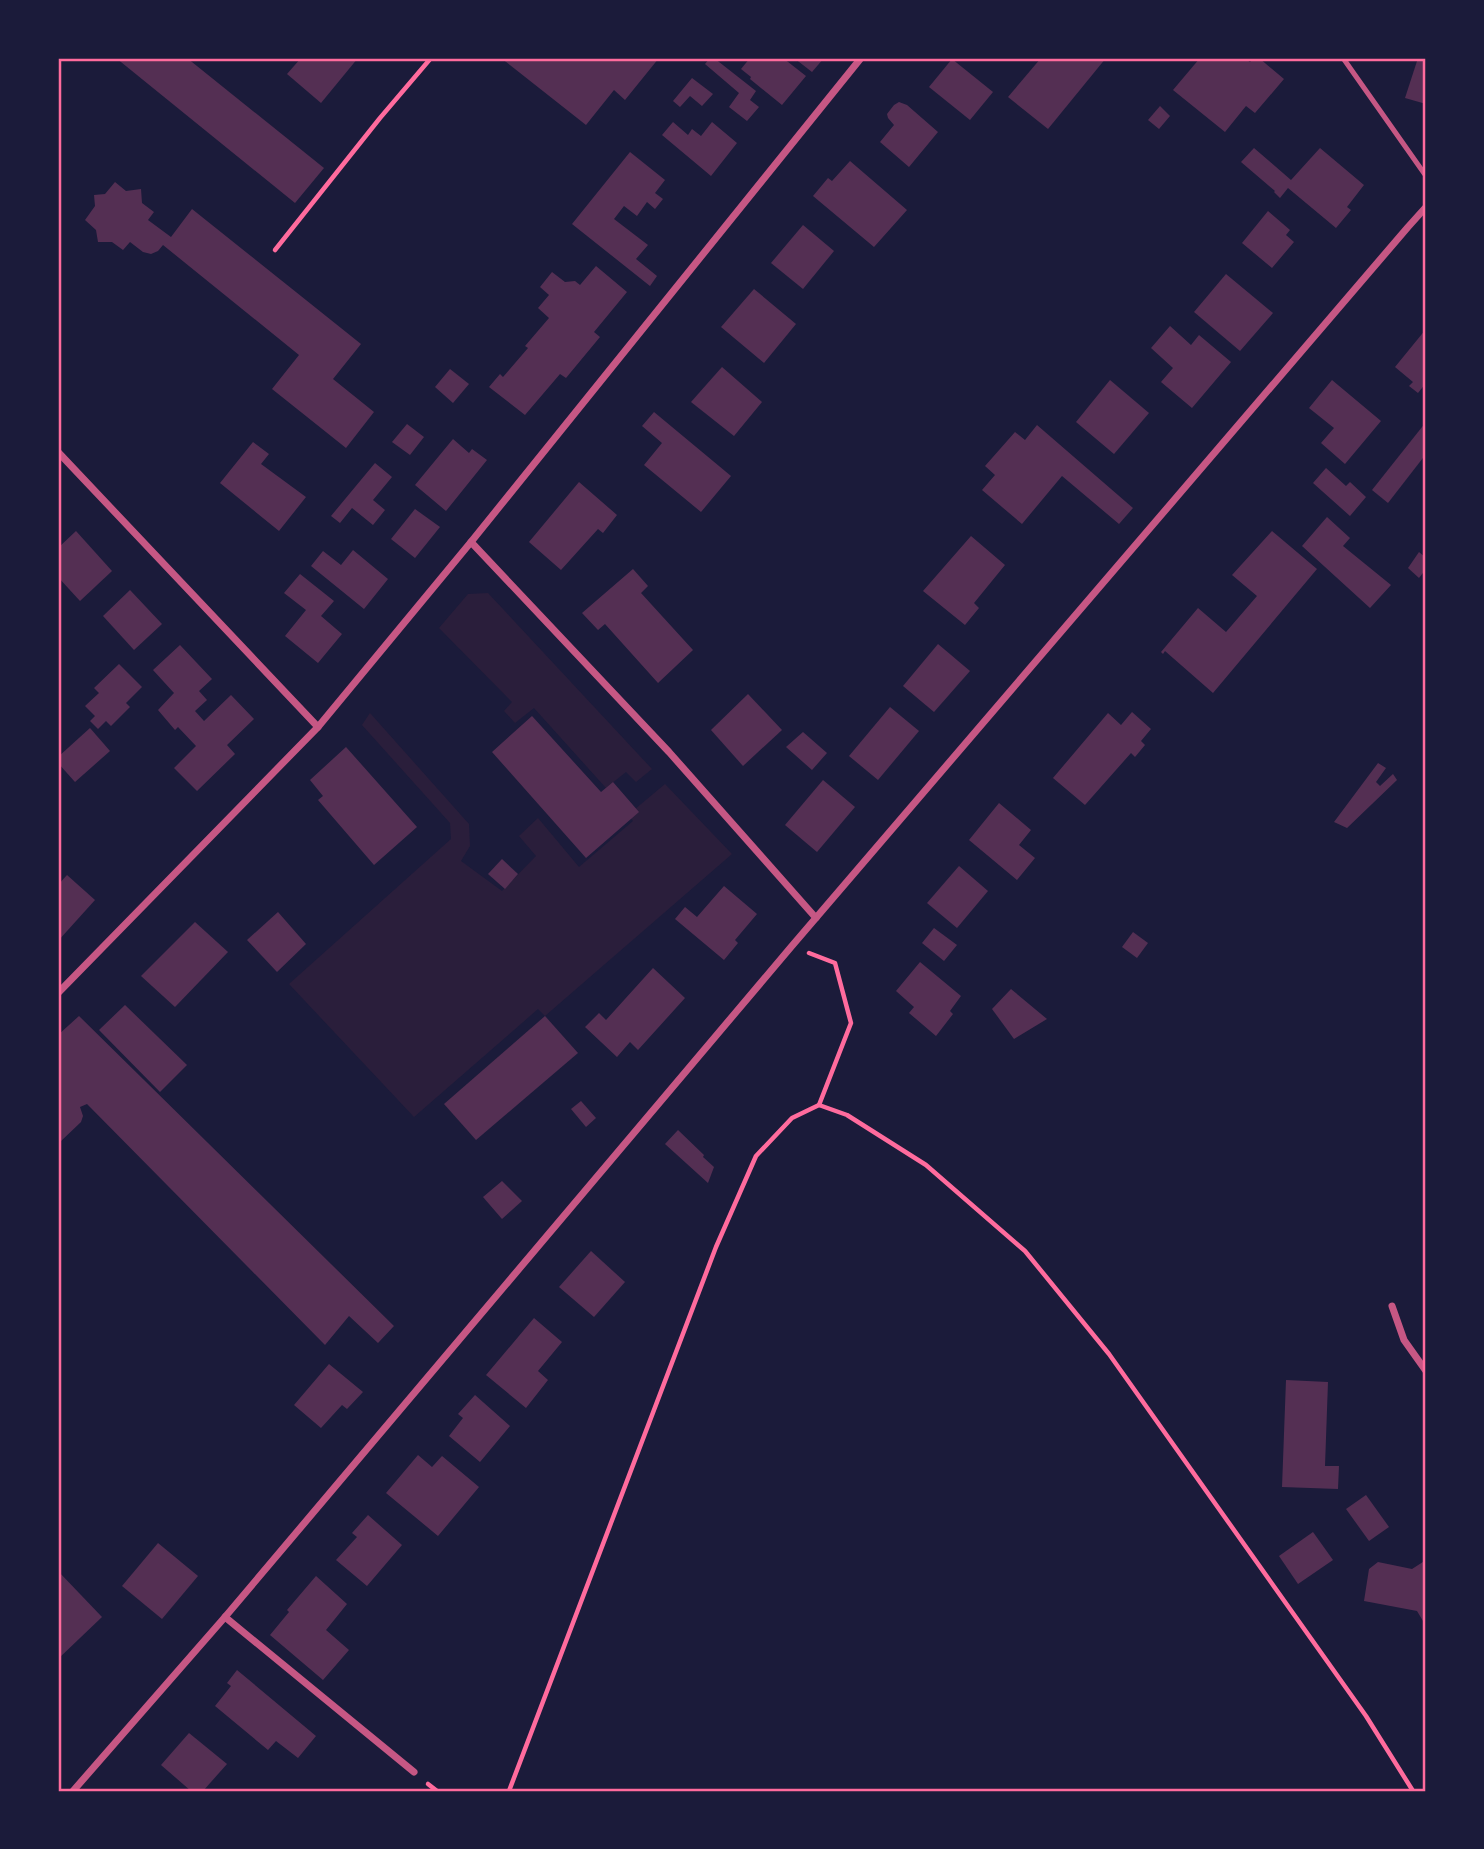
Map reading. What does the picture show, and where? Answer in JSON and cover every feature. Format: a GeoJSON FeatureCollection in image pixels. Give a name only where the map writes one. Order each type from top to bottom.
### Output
{"type":"FeatureCollection","features":[{"type":"Feature","properties":{"kind":"street"},"geometry":{"type":"LineString","coordinates":[[58,993],[318,727],[471,542],[860,58]]}},
{"type":"Feature","properties":{"kind":"street"},"geometry":{"type":"LineString","coordinates":[[73,1791],[225,1617],[791,947],[1426,207]]}},
{"type":"Feature","properties":{"kind":"street"},"geometry":{"type":"LineString","coordinates":[[58,452],[318,727]]}},
{"type":"Feature","properties":{"kind":"street"},"geometry":{"type":"LineString","coordinates":[[471,542],[669,751],[816,918]]}},
{"type":"Feature","properties":{"kind":"street"},"geometry":{"type":"LineString","coordinates":[[1392,1306],[1404,1340],[1426,1371]]}},
{"type":"Feature","properties":{"kind":"street"},"geometry":{"type":"LineString","coordinates":[[225,1617],[414,1772]]}},
{"type":"Feature","properties":{"kind":"lane"},"geometry":{"type":"LineString","coordinates":[[1343,58],[1426,176]]}},
{"type":"Feature","properties":{"kind":"path"},"geometry":{"type":"LineString","coordinates":[[275,250],[430,58]]}},
{"type":"Feature","properties":{"kind":"path"},"geometry":{"type":"LineString","coordinates":[[509,1791],[716,1247],[756,1156],[792,1118],[818,1105],[851,1023],[835,962],[791,947]]}},
{"type":"Feature","properties":{"kind":"path"},"geometry":{"type":"LineString","coordinates":[[818,1105],[847,1115],[926,1165],[1025,1251],[1109,1354],[1366,1716],[1413,1791]]}},
{"type":"Feature","properties":{"kind":"shaded area"},"geometry":{"type":"Polygon","coordinates":[[[488,593],[652,769],[636,782],[626,772],[606,788],[534,708],[515,723],[504,711],[512,702],[439,628],[468,594],[488,593]]]}},
{"type":"Feature","properties":{"kind":"shaded area"},"geometry":{"type":"Polygon","coordinates":[[[370,713],[469,824],[470,846],[461,861],[502,891],[536,856],[519,836],[538,818],[579,867],[633,821],[628,815],[665,784],[732,854],[545,1016],[538,1009],[414,1117],[289,984],[451,839],[450,823],[362,725],[370,713]]]}},
{"type":"Feature","properties":{"kind":"building"},"geometry":{"type":"Polygon","coordinates":[[[116,58],[187,58],[324,168],[295,203],[116,58]]]}},
{"type":"Feature","properties":{"kind":"building"},"geometry":{"type":"Polygon","coordinates":[[[301,58],[358,58],[321,103],[287,74],[301,58]]]}},
{"type":"Feature","properties":{"kind":"building"},"geometry":{"type":"Polygon","coordinates":[[[501,58],[659,58],[625,100],[614,90],[586,125],[501,58]]]}},
{"type":"Feature","properties":{"kind":"building"},"geometry":{"type":"Polygon","coordinates":[[[710,58],[714,58],[756,91],[750,100],[759,107],[747,121],[729,107],[739,93],[705,64],[710,58]]]}},
{"type":"Feature","properties":{"kind":"building"},"geometry":{"type":"Polygon","coordinates":[[[750,58],[783,58],[806,76],[782,105],[741,69],[750,58]]]}},
{"type":"Feature","properties":{"kind":"building"},"geometry":{"type":"Polygon","coordinates":[[[794,58],[824,58],[812,72],[794,58]]]}},
{"type":"Feature","properties":{"kind":"building"},"geometry":{"type":"Polygon","coordinates":[[[1041,58],[1106,58],[1048,129],[1008,97],[1041,58]]]}},
{"type":"Feature","properties":{"kind":"building"},"geometry":{"type":"Polygon","coordinates":[[[1200,58],[1214,58],[1218,61],[1221,58],[1244,58],[1250,62],[1259,58],[1284,79],[1255,113],[1246,106],[1225,132],[1173,90],[1200,58]]]}},
{"type":"Feature","properties":{"kind":"building"},"geometry":{"type":"Polygon","coordinates":[[[1418,58],[1426,58],[1426,104],[1405,98],[1418,58]]]}},
{"type":"Feature","properties":{"kind":"building"},"geometry":{"type":"Polygon","coordinates":[[[952,59],[993,92],[970,120],[929,87],[952,59]]]}},
{"type":"Feature","properties":{"kind":"building"},"geometry":{"type":"Polygon","coordinates":[[[692,78],[713,94],[702,106],[690,96],[680,107],[673,101],[692,78]]]}},
{"type":"Feature","properties":{"kind":"building"},"geometry":{"type":"Polygon","coordinates":[[[899,102],[907,105],[938,132],[909,167],[880,142],[894,125],[887,114],[899,102]]]}},
{"type":"Feature","properties":{"kind":"building"},"geometry":{"type":"Polygon","coordinates":[[[1160,106],[1170,116],[1159,129],[1148,120],[1160,106]]]}},
{"type":"Feature","properties":{"kind":"building"},"geometry":{"type":"Polygon","coordinates":[[[673,122],[688,135],[692,129],[701,136],[712,122],[737,143],[711,176],[662,135],[673,122]]]}},
{"type":"Feature","properties":{"kind":"building"},"geometry":{"type":"Polygon","coordinates":[[[1254,148],[1291,180],[1320,148],[1364,185],[1347,207],[1351,210],[1336,228],[1288,188],[1280,198],[1241,162],[1254,148]]]}},
{"type":"Feature","properties":{"kind":"building"},"geometry":{"type":"Polygon","coordinates":[[[630,152],[665,180],[655,193],[663,199],[655,209],[647,202],[637,216],[624,206],[614,219],[648,245],[636,259],[657,276],[650,286],[572,224],[630,152]]]}},
{"type":"Feature","properties":{"kind":"building"},"geometry":{"type":"Polygon","coordinates":[[[850,161],[907,210],[874,247],[813,196],[828,178],[832,181],[850,161]]]}},
{"type":"Feature","properties":{"kind":"building"},"geometry":{"type":"Polygon","coordinates":[[[115,182],[126,191],[141,189],[142,203],[154,212],[148,220],[171,237],[192,209],[361,344],[333,379],[374,412],[346,448],[272,389],[299,355],[163,245],[151,254],[143,252],[130,242],[123,250],[112,242],[98,242],[96,230],[85,220],[95,206],[94,195],[105,194],[115,182]]]}},
{"type":"Feature","properties":{"kind":"building"},"geometry":{"type":"Polygon","coordinates":[[[1268,211],[1290,230],[1286,235],[1294,242],[1272,268],[1242,243],[1268,211]]]}},
{"type":"Feature","properties":{"kind":"building"},"geometry":{"type":"Polygon","coordinates":[[[803,225],[834,251],[803,289],[771,263],[803,225]]]}},
{"type":"Feature","properties":{"kind":"building"},"geometry":{"type":"Polygon","coordinates":[[[596,266],[627,292],[594,332],[600,337],[566,378],[560,374],[525,415],[489,387],[500,374],[503,377],[549,318],[538,308],[549,295],[540,287],[552,272],[565,282],[575,281],[580,285],[596,266]]]}},
{"type":"Feature","properties":{"kind":"building"},"geometry":{"type":"Polygon","coordinates":[[[1226,274],[1273,313],[1240,351],[1194,312],[1226,274]]]}},
{"type":"Feature","properties":{"kind":"building"},"geometry":{"type":"Polygon","coordinates":[[[754,289],[796,324],[764,363],[721,327],[754,289]]]}},
{"type":"Feature","properties":{"kind":"building"},"geometry":{"type":"Polygon","coordinates":[[[1170,326],[1191,345],[1199,335],[1231,362],[1192,408],[1161,382],[1173,368],[1151,348],[1170,326]]]}},
{"type":"Feature","properties":{"kind":"building"},"geometry":{"type":"Polygon","coordinates":[[[1426,329],[1426,383],[1418,393],[1409,386],[1413,382],[1395,367],[1426,329]]]}},
{"type":"Feature","properties":{"kind":"building"},"geometry":{"type":"Polygon","coordinates":[[[722,367],[762,402],[734,436],[691,402],[722,367]]]}},
{"type":"Feature","properties":{"kind":"building"},"geometry":{"type":"Polygon","coordinates":[[[450,369],[469,384],[453,403],[435,387],[450,369]]]}},
{"type":"Feature","properties":{"kind":"building"},"geometry":{"type":"Polygon","coordinates":[[[1110,380],[1149,413],[1114,454],[1076,422],[1110,380]]]}},
{"type":"Feature","properties":{"kind":"building"},"geometry":{"type":"Polygon","coordinates":[[[1332,380],[1381,421],[1345,464],[1321,443],[1334,428],[1309,408],[1332,380]]]}},
{"type":"Feature","properties":{"kind":"building"},"geometry":{"type":"Polygon","coordinates":[[[654,412],[731,476],[701,512],[644,465],[662,443],[642,426],[654,412]]]}},
{"type":"Feature","properties":{"kind":"building"},"geometry":{"type":"Polygon","coordinates":[[[1426,422],[1426,454],[1388,503],[1372,490],[1426,422]]]}},
{"type":"Feature","properties":{"kind":"building"},"geometry":{"type":"Polygon","coordinates":[[[407,424],[424,437],[410,455],[392,442],[407,424]]]}},
{"type":"Feature","properties":{"kind":"building"},"geometry":{"type":"Polygon","coordinates":[[[1037,425],[1133,508],[1119,524],[1062,476],[1022,524],[982,490],[995,475],[985,466],[1015,432],[1025,440],[1037,425]]]}},
{"type":"Feature","properties":{"kind":"building"},"geometry":{"type":"Polygon","coordinates":[[[453,439],[469,453],[472,449],[487,460],[446,511],[415,485],[453,439]]]}},
{"type":"Feature","properties":{"kind":"building"},"geometry":{"type":"Polygon","coordinates":[[[253,442],[269,454],[261,464],[306,497],[279,531],[220,483],[253,442]]]}},
{"type":"Feature","properties":{"kind":"building"},"geometry":{"type":"Polygon","coordinates":[[[375,463],[392,477],[373,500],[385,510],[373,525],[352,508],[340,523],[331,516],[375,463]]]}},
{"type":"Feature","properties":{"kind":"building"},"geometry":{"type":"Polygon","coordinates":[[[1326,468],[1346,486],[1350,482],[1366,497],[1350,516],[1313,483],[1326,468]]]}},
{"type":"Feature","properties":{"kind":"building"},"geometry":{"type":"Polygon","coordinates":[[[579,482],[617,515],[603,533],[598,529],[561,570],[529,542],[579,482]]]}},
{"type":"Feature","properties":{"kind":"building"},"geometry":{"type":"Polygon","coordinates":[[[415,509],[440,527],[415,558],[391,539],[415,509]]]}},
{"type":"Feature","properties":{"kind":"building"},"geometry":{"type":"Polygon","coordinates":[[[1327,517],[1350,538],[1343,546],[1391,585],[1370,608],[1302,546],[1327,517]]]}},
{"type":"Feature","properties":{"kind":"building"},"geometry":{"type":"Polygon","coordinates":[[[76,531],[112,571],[80,601],[58,577],[58,548],[76,531]]]}},
{"type":"Feature","properties":{"kind":"building"},"geometry":{"type":"Polygon","coordinates":[[[1272,531],[1317,569],[1213,693],[1165,651],[1163,654],[1161,652],[1198,608],[1226,632],[1257,596],[1232,575],[1272,531]]]}},
{"type":"Feature","properties":{"kind":"building"},"geometry":{"type":"Polygon","coordinates":[[[971,536],[1005,565],[974,603],[979,608],[965,625],[923,591],[971,536]]]}},
{"type":"Feature","properties":{"kind":"building"},"geometry":{"type":"Polygon","coordinates":[[[353,550],[388,579],[364,609],[311,566],[323,551],[341,565],[353,550]]]}},
{"type":"Feature","properties":{"kind":"building"},"geometry":{"type":"Polygon","coordinates":[[[1419,552],[1426,558],[1426,569],[1419,578],[1408,568],[1419,552]]]}},
{"type":"Feature","properties":{"kind":"building"},"geometry":{"type":"Polygon","coordinates":[[[633,569],[648,586],[641,593],[693,650],[658,683],[605,624],[598,630],[582,613],[633,569]]]}},
{"type":"Feature","properties":{"kind":"building"},"geometry":{"type":"Polygon","coordinates":[[[300,574],[334,601],[321,616],[342,634],[318,663],[285,636],[306,610],[284,593],[300,574]]]}},
{"type":"Feature","properties":{"kind":"building"},"geometry":{"type":"Polygon","coordinates":[[[130,590],[162,624],[134,650],[103,616],[130,590]]]}},
{"type":"Feature","properties":{"kind":"building"},"geometry":{"type":"Polygon","coordinates":[[[938,644],[970,671],[934,712],[903,686],[938,644]]]}},
{"type":"Feature","properties":{"kind":"building"},"geometry":{"type":"Polygon","coordinates":[[[180,645],[212,679],[199,691],[207,700],[195,711],[204,721],[231,695],[254,719],[227,745],[235,754],[197,791],[174,768],[196,746],[178,727],[175,730],[158,710],[174,693],[153,670],[180,645]]]}},
{"type":"Feature","properties":{"kind":"building"},"geometry":{"type":"Polygon","coordinates":[[[119,664],[142,687],[126,703],[130,707],[111,726],[106,721],[98,729],[90,721],[95,716],[85,706],[99,693],[94,688],[119,664]]]}},
{"type":"Feature","properties":{"kind":"building"},"geometry":{"type":"Polygon","coordinates":[[[748,694],[782,730],[743,766],[711,730],[748,694]]]}},
{"type":"Feature","properties":{"kind":"building"},"geometry":{"type":"Polygon","coordinates":[[[890,707],[919,731],[878,780],[849,756],[890,707]]]}},
{"type":"Feature","properties":{"kind":"building"},"geometry":{"type":"Polygon","coordinates":[[[1132,712],[1151,729],[1141,741],[1145,745],[1135,757],[1131,753],[1085,805],[1053,778],[1108,713],[1121,725],[1132,712]]]}},
{"type":"Feature","properties":{"kind":"building"},"geometry":{"type":"Polygon","coordinates":[[[532,716],[601,792],[613,782],[639,812],[586,858],[492,752],[532,716]]]}},
{"type":"Feature","properties":{"kind":"building"},"geometry":{"type":"Polygon","coordinates":[[[90,728],[110,751],[75,782],[58,763],[58,757],[90,728]]]}},
{"type":"Feature","properties":{"kind":"building"},"geometry":{"type":"Polygon","coordinates":[[[803,732],[827,753],[812,770],[786,747],[803,732]]]}},
{"type":"Feature","properties":{"kind":"building"},"geometry":{"type":"Polygon","coordinates":[[[346,747],[417,827],[374,865],[318,800],[323,796],[310,780],[346,747]]]}},
{"type":"Feature","properties":{"kind":"building"},"geometry":{"type":"Polygon","coordinates":[[[1378,763],[1386,768],[1376,782],[1380,786],[1393,774],[1397,780],[1347,828],[1334,822],[1378,763]]]}},
{"type":"Feature","properties":{"kind":"building"},"geometry":{"type":"Polygon","coordinates":[[[823,780],[855,807],[817,852],[785,825],[823,780]]]}},
{"type":"Feature","properties":{"kind":"building"},"geometry":{"type":"Polygon","coordinates":[[[999,803],[1031,830],[1019,845],[1035,858],[1017,880],[969,840],[999,803]]]}},
{"type":"Feature","properties":{"kind":"building"},"geometry":{"type":"Polygon","coordinates":[[[502,859],[518,874],[505,889],[488,874],[502,859]]]}},
{"type":"Feature","properties":{"kind":"building"},"geometry":{"type":"Polygon","coordinates":[[[959,866],[988,891],[957,928],[927,903],[959,866]]]}},
{"type":"Feature","properties":{"kind":"building"},"geometry":{"type":"Polygon","coordinates":[[[67,875],[95,900],[58,941],[58,885],[67,875]]]}},
{"type":"Feature","properties":{"kind":"building"},"geometry":{"type":"Polygon","coordinates":[[[724,886],[757,914],[735,940],[738,943],[724,960],[675,919],[685,907],[697,917],[724,886]]]}},
{"type":"Feature","properties":{"kind":"building"},"geometry":{"type":"Polygon","coordinates":[[[278,912],[306,944],[277,972],[247,940],[278,912]]]}},
{"type":"Feature","properties":{"kind":"building"},"geometry":{"type":"Polygon","coordinates":[[[195,922],[228,952],[175,1007],[141,976],[195,922]]]}},
{"type":"Feature","properties":{"kind":"building"},"geometry":{"type":"Polygon","coordinates":[[[934,928],[957,945],[944,961],[922,943],[934,928]]]}},
{"type":"Feature","properties":{"kind":"building"},"geometry":{"type":"Polygon","coordinates":[[[1133,932],[1148,943],[1137,958],[1122,947],[1133,932]]]}},
{"type":"Feature","properties":{"kind":"building"},"geometry":{"type":"Polygon","coordinates":[[[920,962],[961,996],[950,1011],[953,1014],[936,1036],[909,1013],[914,1007],[896,991],[920,962]]]}},
{"type":"Feature","properties":{"kind":"building"},"geometry":{"type":"Polygon","coordinates":[[[653,968],[685,998],[638,1050],[630,1042],[617,1057],[585,1027],[599,1013],[606,1020],[653,968]]]}},
{"type":"Feature","properties":{"kind":"building"},"geometry":{"type":"Polygon","coordinates":[[[1011,989],[1047,1019],[1014,1039],[992,1009],[1011,989]]]}},
{"type":"Feature","properties":{"kind":"building"},"geometry":{"type":"Polygon","coordinates":[[[125,1005],[187,1065],[160,1092],[99,1030],[125,1005]]]}},
{"type":"Feature","properties":{"kind":"building"},"geometry":{"type":"Polygon","coordinates":[[[79,1016],[394,1326],[378,1343],[349,1316],[325,1345],[87,1104],[80,1107],[83,1116],[81,1122],[60,1142],[58,1140],[58,1035],[79,1016]]]}},
{"type":"Feature","properties":{"kind":"building"},"geometry":{"type":"Polygon","coordinates":[[[545,1016],[578,1053],[476,1140],[444,1104],[545,1016]]]}},
{"type":"Feature","properties":{"kind":"building"},"geometry":{"type":"Polygon","coordinates":[[[581,1101],[596,1118],[586,1127],[571,1109],[581,1101]]]}},
{"type":"Feature","properties":{"kind":"building"},"geometry":{"type":"Polygon","coordinates":[[[678,1130],[714,1167],[708,1183],[665,1144],[678,1130]]]}},
{"type":"Feature","properties":{"kind":"building"},"geometry":{"type":"Polygon","coordinates":[[[502,1181],[522,1201],[502,1219],[483,1197],[502,1181]]]}},
{"type":"Feature","properties":{"kind":"building"},"geometry":{"type":"Polygon","coordinates":[[[591,1251],[625,1282],[594,1317],[559,1287],[591,1251]]]}},
{"type":"Feature","properties":{"kind":"building"},"geometry":{"type":"Polygon","coordinates":[[[534,1318],[562,1342],[538,1371],[548,1380],[526,1408],[486,1375],[534,1318]]]}},
{"type":"Feature","properties":{"kind":"building"},"geometry":{"type":"Polygon","coordinates":[[[329,1364],[363,1392],[347,1409],[342,1405],[321,1428],[294,1405],[329,1364]]]}},
{"type":"Feature","properties":{"kind":"building"},"geometry":{"type":"Polygon","coordinates":[[[1286,1380],[1328,1382],[1325,1466],[1339,1466],[1338,1489],[1282,1487],[1286,1380]]]}},
{"type":"Feature","properties":{"kind":"building"},"geometry":{"type":"Polygon","coordinates":[[[475,1395],[510,1426],[480,1462],[449,1436],[463,1418],[458,1414],[475,1395]]]}},
{"type":"Feature","properties":{"kind":"building"},"geometry":{"type":"Polygon","coordinates":[[[418,1455],[432,1467],[442,1456],[479,1487],[438,1536],[386,1493],[418,1455]]]}},
{"type":"Feature","properties":{"kind":"building"},"geometry":{"type":"Polygon","coordinates":[[[1366,1495],[1389,1527],[1369,1541],[1346,1509],[1366,1495]]]}},
{"type":"Feature","properties":{"kind":"building"},"geometry":{"type":"Polygon","coordinates":[[[368,1515],[402,1545],[367,1586],[336,1560],[357,1537],[352,1533],[368,1515]]]}},
{"type":"Feature","properties":{"kind":"building"},"geometry":{"type":"Polygon","coordinates":[[[1313,1532],[1333,1560],[1298,1584],[1279,1556],[1313,1532]]]}},
{"type":"Feature","properties":{"kind":"building"},"geometry":{"type":"Polygon","coordinates":[[[158,1543],[198,1576],[162,1619],[122,1586],[158,1543]]]}},
{"type":"Feature","properties":{"kind":"building"},"geometry":{"type":"Polygon","coordinates":[[[1426,1560],[1426,1626],[1417,1611],[1364,1601],[1369,1569],[1378,1562],[1412,1569],[1426,1560]]]}},
{"type":"Feature","properties":{"kind":"building"},"geometry":{"type":"Polygon","coordinates":[[[58,1571],[102,1617],[58,1659],[58,1571]]]}},
{"type":"Feature","properties":{"kind":"building"},"geometry":{"type":"Polygon","coordinates":[[[316,1576],[347,1604],[326,1630],[349,1650],[323,1680],[270,1635],[316,1576]]]}},
{"type":"Feature","properties":{"kind":"building"},"geometry":{"type":"Polygon","coordinates":[[[237,1670],[316,1736],[298,1758],[276,1741],[268,1750],[215,1706],[231,1686],[227,1683],[237,1670]]]}},
{"type":"Feature","properties":{"kind":"building"},"geometry":{"type":"Polygon","coordinates":[[[189,1733],[227,1764],[203,1791],[191,1791],[161,1765],[189,1733]]]}}]}
